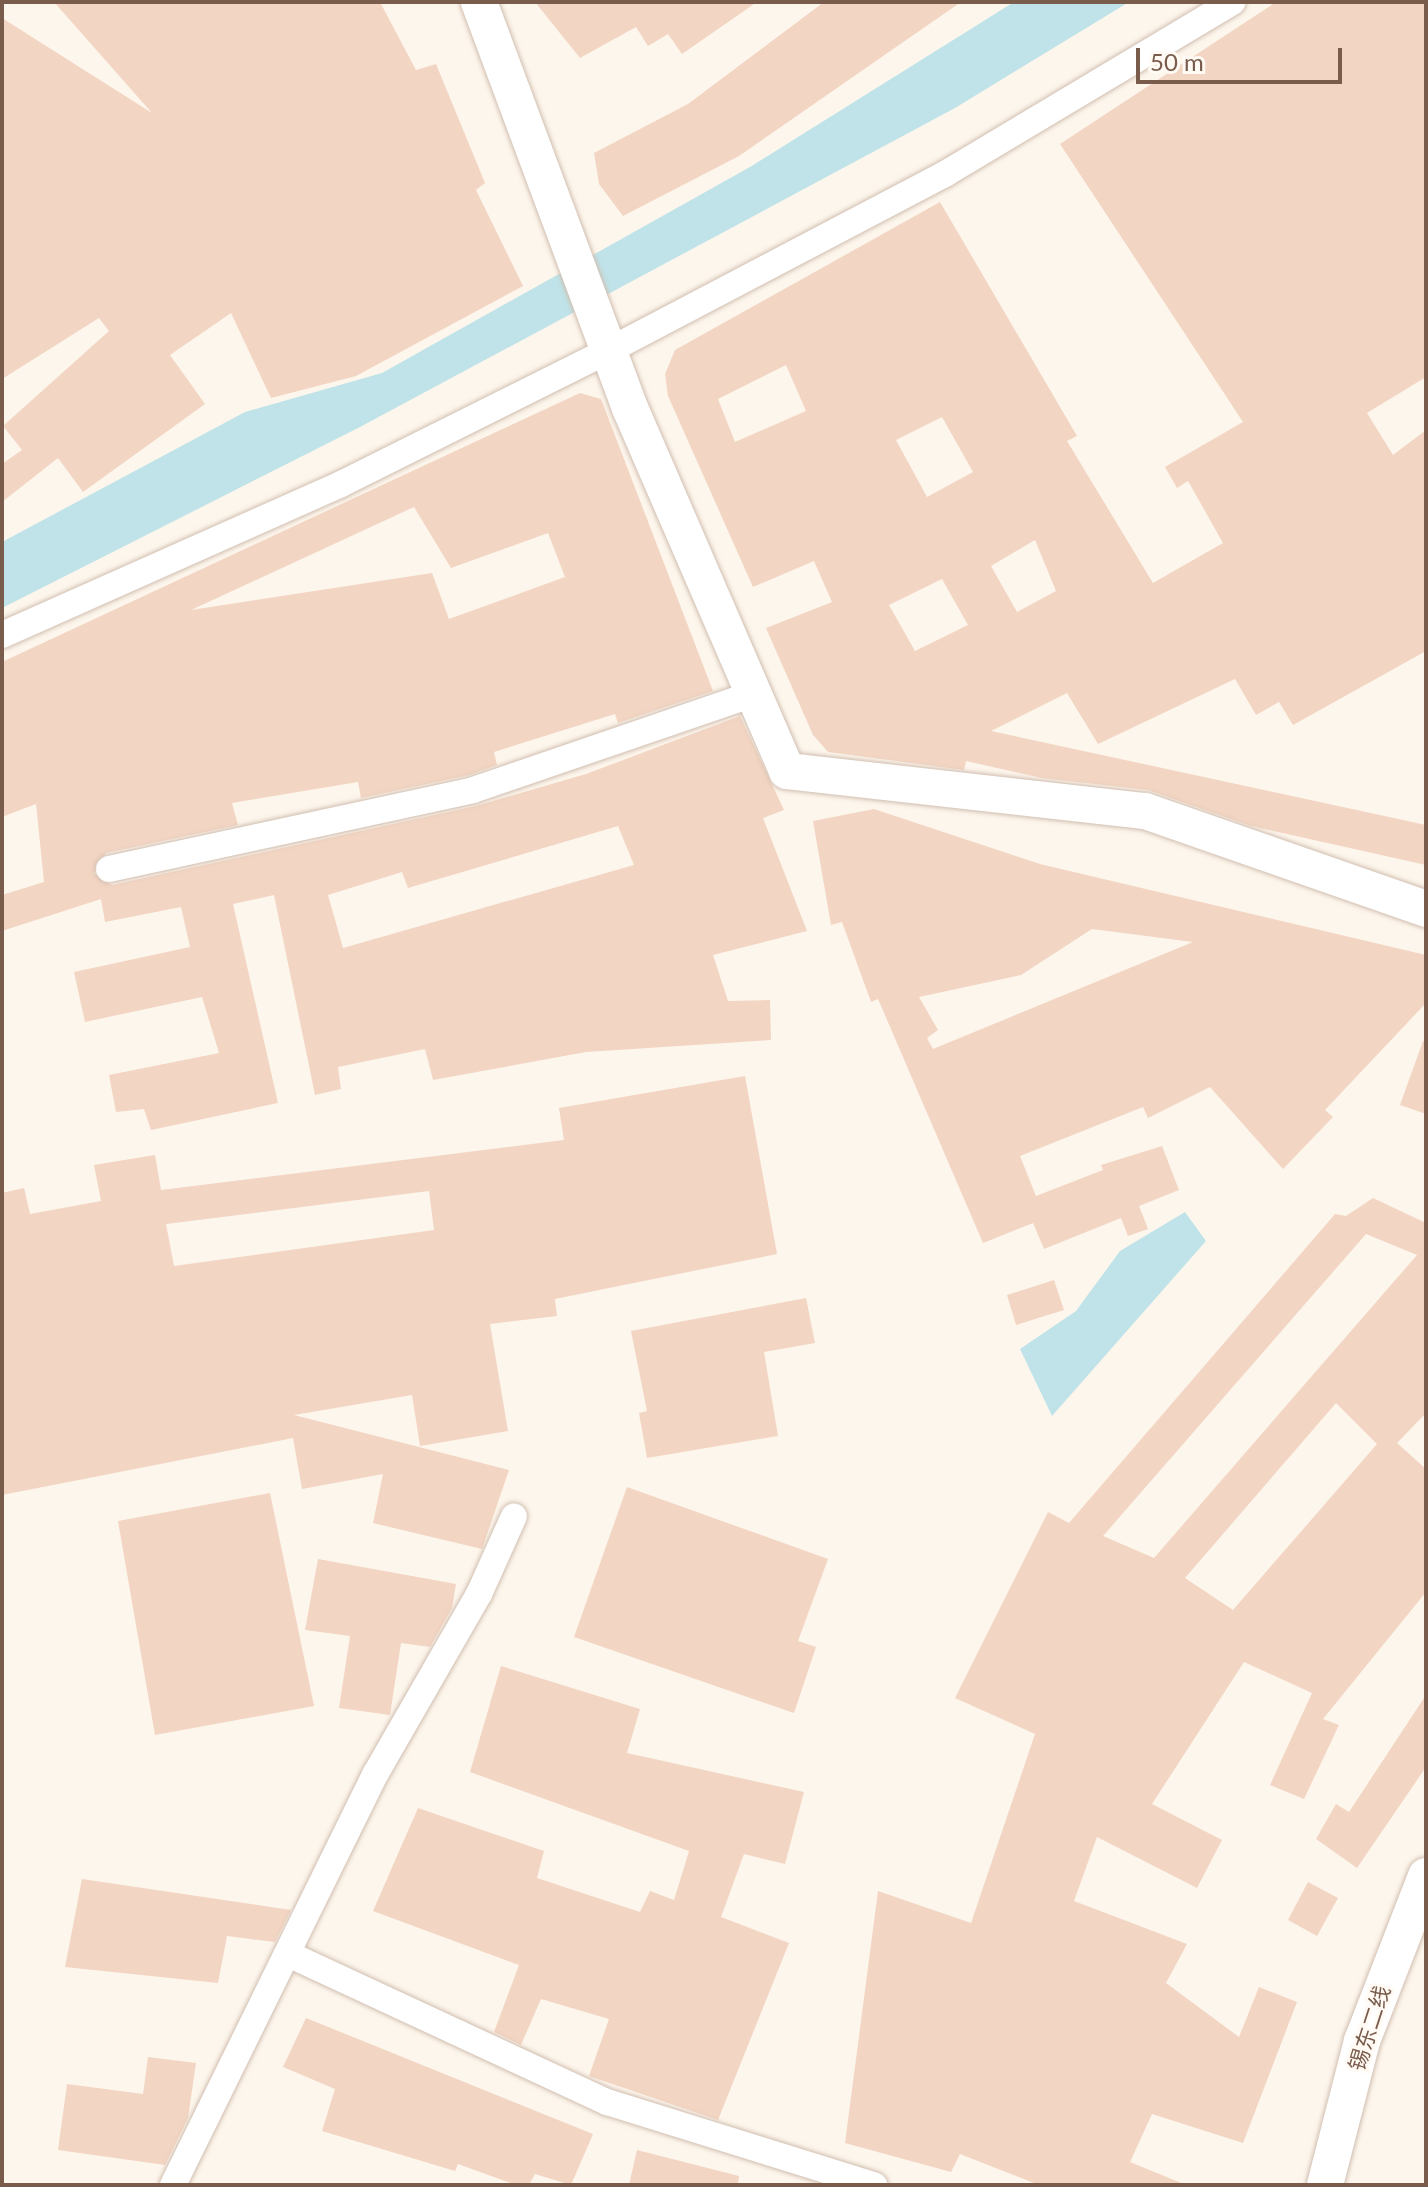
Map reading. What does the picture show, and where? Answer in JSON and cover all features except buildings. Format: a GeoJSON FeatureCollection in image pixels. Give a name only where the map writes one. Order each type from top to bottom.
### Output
{"type":"FeatureCollection","features":[{"type":"Feature","properties":{"kind":"street"},"geometry":{"type":"LineString","coordinates":[[479,2],[608,351],[787,771],[1145,811],[1426,909]]}},
{"type":"Feature","properties":{"kind":"street"},"geometry":{"type":"LineString","coordinates":[[2,635],[341,484],[608,351],[945,174],[1232,2]]}},
{"type":"Feature","properties":{"kind":"street"},"geometry":{"type":"LineString","coordinates":[[109,869],[473,790],[753,694]]}},
{"type":"Feature","properties":{"kind":"street"},"geometry":{"type":"LineString","coordinates":[[173,2185],[376,1773],[479,1594],[514,1516]]}},
{"type":"Feature","properties":{"kind":"street","name":"锡东二线"},"geometry":{"type":"LineString","coordinates":[[1325,2185],[1362,2041],[1426,1876]]}},
{"type":"Feature","properties":{"kind":"street"},"geometry":{"type":"LineString","coordinates":[[288,1954],[607,2102],[874,2185]]}},
{"type":"Feature","properties":{"kind":"water"},"geometry":{"type":"Polygon","coordinates":[[[1014,2],[1129,2],[955,108],[360,427],[2,608],[2,542],[245,412],[382,373],[750,167],[1014,2]]]}},
{"type":"Feature","properties":{"kind":"water"},"geometry":{"type":"Polygon","coordinates":[[[1185,1212],[1206,1241],[1052,1416],[1020,1349],[1076,1311],[1120,1251],[1185,1212]]]}}]}
